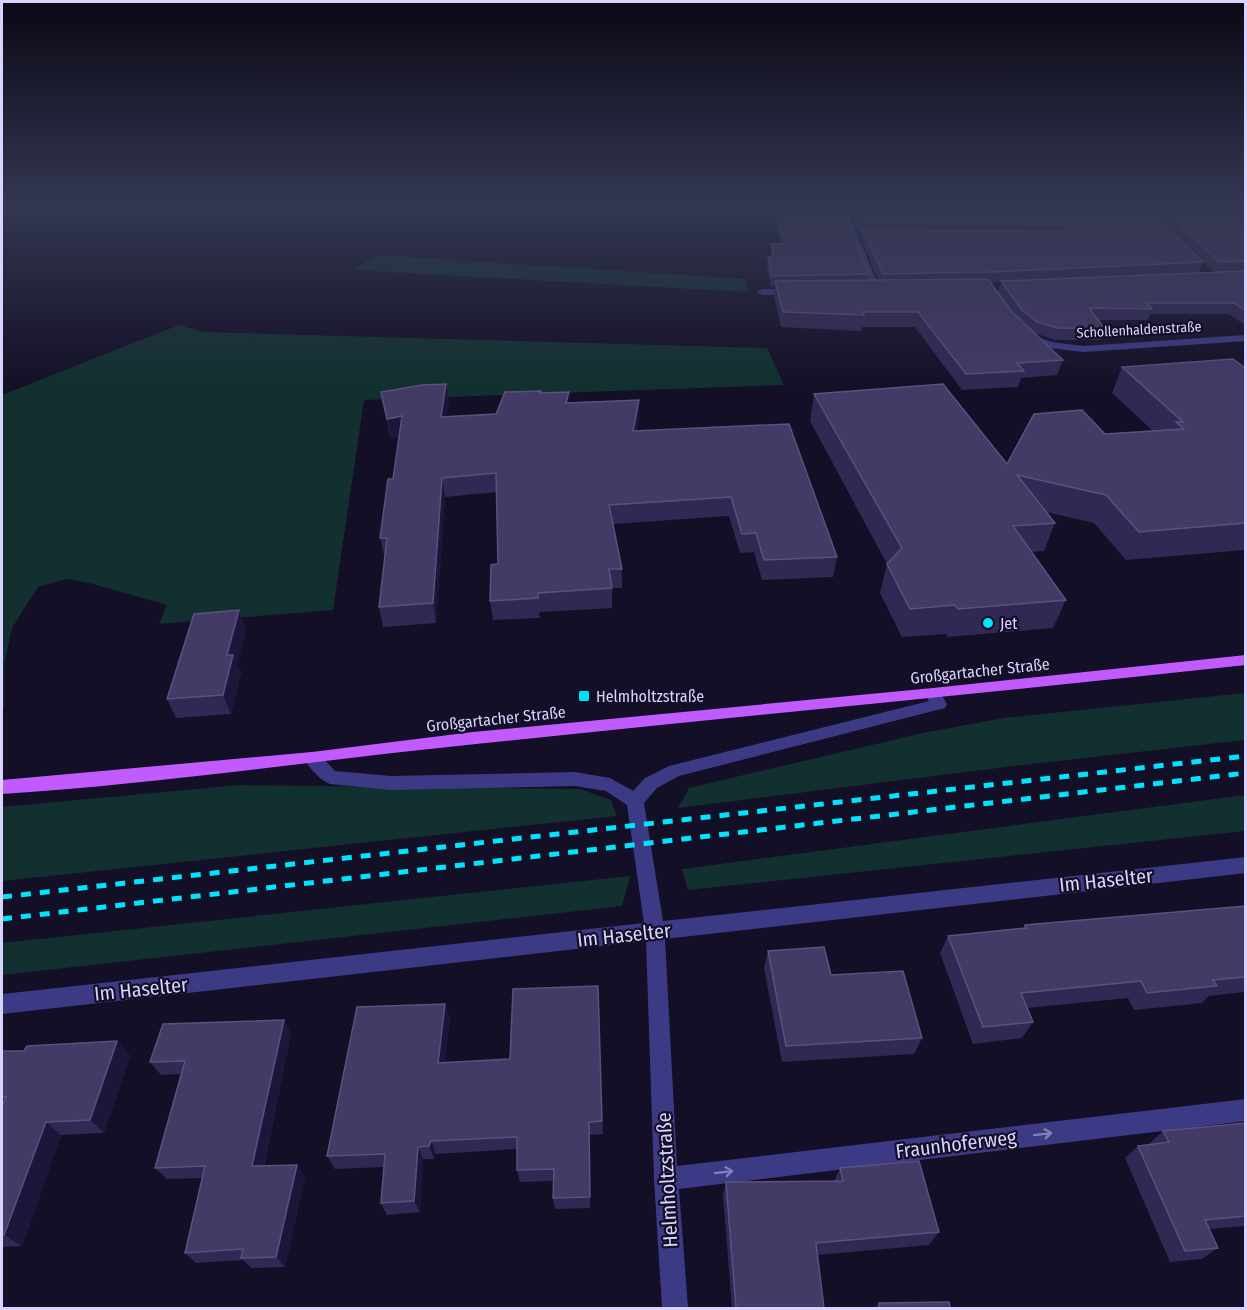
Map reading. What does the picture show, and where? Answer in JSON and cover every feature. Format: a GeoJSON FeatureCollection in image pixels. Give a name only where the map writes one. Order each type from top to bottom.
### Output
{"type":"FeatureCollection","features":[{"type":"Feature","properties":{"kind":"main road","name":"Großgartacher Straße"},"geometry":{"type":"LineString","coordinates":[[2,787],[312,759],[473,738],[933,694],[1245,660]]}},
{"type":"Feature","properties":{"kind":"street"},"geometry":{"type":"LineString","coordinates":[[865,265],[876,291]]}},
{"type":"Feature","properties":{"kind":"street"},"geometry":{"type":"LineString","coordinates":[[762,292],[808,291]]}},
{"type":"Feature","properties":{"kind":"street"},"geometry":{"type":"LineString","coordinates":[[865,291],[888,291]]}},
{"type":"Feature","properties":{"kind":"street","name":"Schollenhaldenstraße"},"geometry":{"type":"LineString","coordinates":[[1023,331],[1030,338],[1050,345],[1083,349],[1245,338]]}},
{"type":"Feature","properties":{"kind":"street"},"geometry":{"type":"LineString","coordinates":[[312,759],[330,777],[391,783],[575,779],[610,785],[635,801],[651,783],[675,771],[939,704],[933,694]]}},
{"type":"Feature","properties":{"kind":"street","name":"Helmholtzstraße"},"geometry":{"type":"LineString","coordinates":[[635,801],[655,931],[666,1179],[675,1308]]}},
{"type":"Feature","properties":{"kind":"street","name":"Im Haselter"},"geometry":{"type":"LineString","coordinates":[[2,1004],[1245,865]]}},
{"type":"Feature","properties":{"kind":"street","name":"Fraunhoferweg"},"geometry":{"type":"LineString","coordinates":[[666,1179],[1245,1110]]}},
{"type":"Feature","properties":{"kind":"green space"},"geometry":{"type":"Polygon","coordinates":[[[360,265],[533,265],[745,279],[749,292],[352,270],[360,265]]]}},
{"type":"Feature","properties":{"kind":"green space"},"geometry":{"type":"Polygon","coordinates":[[[179,325],[203,332],[767,348],[784,385],[364,400],[333,610],[159,624],[167,605],[86,582],[66,579],[38,587],[12,628],[4,664],[4,708],[2,710],[2,395],[179,325]]]}},
{"type":"Feature","properties":{"kind":"green space"},"geometry":{"type":"Polygon","coordinates":[[[1245,693],[1245,740],[678,808],[689,788],[923,733],[1004,718],[1245,693]]]}},
{"type":"Feature","properties":{"kind":"green space"},"geometry":{"type":"Polygon","coordinates":[[[240,785],[580,789],[611,800],[617,816],[2,881],[2,807],[240,785]]]}},
{"type":"Feature","properties":{"kind":"green space"},"geometry":{"type":"Polygon","coordinates":[[[1245,795],[1245,831],[688,890],[682,869],[1245,795]]]}},
{"type":"Feature","properties":{"kind":"green space"},"geometry":{"type":"Polygon","coordinates":[[[630,876],[622,906],[2,975],[2,943],[630,876]]]}},
{"type":"Feature","properties":{"kind":"building"},"geometry":{"type":"Polygon","coordinates":[[[770,265],[865,265],[869,274],[772,276],[770,265]]]}},
{"type":"Feature","properties":{"kind":"building"},"geometry":{"type":"Polygon","coordinates":[[[879,265],[1137,265],[991,272],[883,274],[879,265]]]}},
{"type":"Feature","properties":{"kind":"building"},"geometry":{"type":"Polygon","coordinates":[[[1245,271],[1245,310],[1234,303],[1147,303],[1152,309],[1089,308],[1105,329],[1058,328],[1037,322],[1021,309],[1001,281],[1245,271]]]}},
{"type":"Feature","properties":{"kind":"building"},"geometry":{"type":"Polygon","coordinates":[[[988,279],[1011,311],[1063,360],[1017,363],[1024,371],[966,374],[918,312],[863,312],[864,315],[783,312],[775,281],[988,279]]]}},
{"type":"Feature","properties":{"kind":"building"},"geometry":{"type":"Polygon","coordinates":[[[1233,359],[1245,367],[1245,523],[1139,532],[1106,495],[1017,475],[1055,523],[1013,526],[1066,600],[958,609],[955,605],[910,609],[887,564],[902,548],[814,394],[943,384],[1007,464],[1034,414],[1082,410],[1105,434],[1184,429],[1176,422],[1183,422],[1122,367],[1233,359]]]}},
{"type":"Feature","properties":{"kind":"building"},"geometry":{"type":"Polygon","coordinates":[[[446,384],[441,417],[496,414],[505,392],[541,391],[540,393],[569,392],[566,403],[639,400],[633,431],[789,424],[837,557],[764,560],[756,533],[742,534],[731,497],[609,505],[622,569],[609,569],[612,588],[538,593],[538,598],[490,601],[491,565],[498,564],[496,473],[442,478],[433,603],[379,607],[387,538],[380,538],[388,479],[393,479],[402,416],[387,419],[381,392],[422,385],[446,384]]]}},
{"type":"Feature","properties":{"kind":"building"},"geometry":{"type":"Polygon","coordinates":[[[239,610],[227,655],[233,655],[223,695],[167,699],[194,614],[239,610]]]}},
{"type":"Feature","properties":{"kind":"building"},"geometry":{"type":"Polygon","coordinates":[[[1245,906],[1245,977],[1213,980],[1217,986],[1147,993],[1141,981],[1021,993],[1033,1022],[983,1027],[948,936],[1026,928],[1025,925],[1245,906]]]}},
{"type":"Feature","properties":{"kind":"building"},"geometry":{"type":"Polygon","coordinates":[[[824,947],[831,975],[903,971],[922,1038],[786,1046],[768,951],[824,947]]]}},
{"type":"Feature","properties":{"kind":"building"},"geometry":{"type":"Polygon","coordinates":[[[598,986],[602,1121],[589,1122],[590,1197],[553,1198],[554,1169],[517,1170],[517,1137],[431,1141],[429,1146],[418,1147],[414,1201],[381,1203],[385,1154],[327,1156],[357,1007],[445,1004],[438,1063],[510,1059],[513,989],[598,986]]]}},
{"type":"Feature","properties":{"kind":"building"},"geometry":{"type":"Polygon","coordinates":[[[284,1020],[252,1166],[297,1165],[276,1257],[241,1258],[243,1249],[185,1253],[205,1166],[155,1168],[185,1061],[150,1062],[163,1024],[284,1020]]]}},
{"type":"Feature","properties":{"kind":"building"},"geometry":{"type":"Polygon","coordinates":[[[117,1041],[90,1120],[46,1122],[4,1235],[2,1235],[2,1107],[6,1097],[2,1097],[2,1051],[24,1051],[27,1046],[117,1041]]]}},
{"type":"Feature","properties":{"kind":"building"},"geometry":{"type":"Polygon","coordinates":[[[1245,1123],[1245,1216],[1205,1220],[1218,1248],[1185,1251],[1138,1146],[1169,1142],[1163,1131],[1245,1123]]]}},
{"type":"Feature","properties":{"kind":"building"},"geometry":{"type":"Polygon","coordinates":[[[919,1161],[939,1232],[816,1243],[824,1308],[736,1308],[726,1182],[843,1181],[840,1168],[919,1161]]]}},
{"type":"Feature","properties":{"kind":"building"},"geometry":{"type":"Polygon","coordinates":[[[949,1302],[950,1308],[880,1308],[879,1303],[949,1302]]]}},
{"type":"Feature","properties":{"kind":"railway"},"geometry":{"type":"LineString","coordinates":[[2,897],[1246,756]]}},
{"type":"Feature","properties":{"kind":"railway"},"geometry":{"type":"LineString","coordinates":[[2,919],[1246,773]]}},
{"type":"Feature","properties":{"kind":"place","name":"Jet"},"geometry":{"type":"Point","coordinates":[988,623]}},
{"type":"Feature","properties":{"kind":"place","name":"Helmholtzstraße"},"geometry":{"type":"Point","coordinates":[584,696]}}]}
